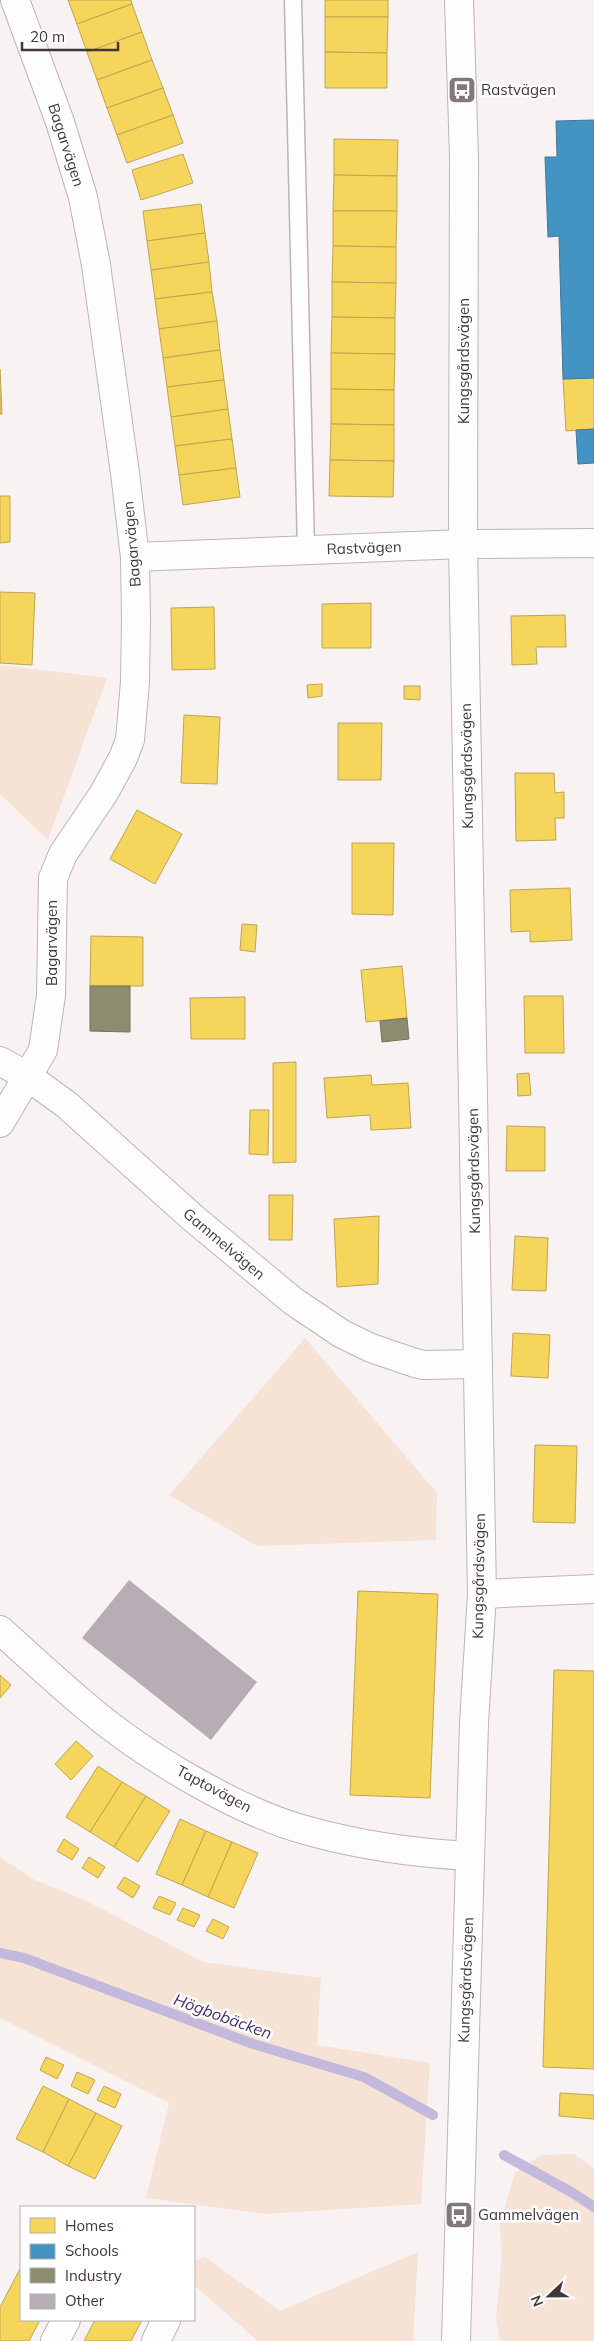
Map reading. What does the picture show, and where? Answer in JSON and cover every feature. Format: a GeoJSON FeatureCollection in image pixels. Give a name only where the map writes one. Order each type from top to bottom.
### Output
{"type":"FeatureCollection","features":[{"type":"Feature","properties":{"kind":"street","name":"Bagarvägen"},"geometry":{"type":"LineString","coordinates":[[15,0],[60,122],[83,197],[96,265],[135,557],[135,682],[130,740],[123,758],[104,793],[63,854],[53,878],[51,994],[47,1029],[43,1050],[27,1076]]}},
{"type":"Feature","properties":{"kind":"street","name":"Kungsgårdsvägen"},"geometry":{"type":"LineString","coordinates":[[456,2341],[474,1723],[482,1594],[463,544],[464,158],[459,0]]}},
{"type":"Feature","properties":{"kind":"street","name":"Rastvägen"},"geometry":{"type":"LineString","coordinates":[[135,557],[463,544],[594,544]]}},
{"type":"Feature","properties":{"kind":"street","name":"Gammelvägen"},"geometry":{"type":"LineString","coordinates":[[0,1061],[27,1076],[67,1105],[193,1218],[317,1318],[342,1334],[371,1348],[424,1365],[478,1364]]}},
{"type":"Feature","properties":{"kind":"street"},"geometry":{"type":"LineString","coordinates":[[0,1123],[27,1076]]}},
{"type":"Feature","properties":{"kind":"street"},"geometry":{"type":"LineString","coordinates":[[482,1594],[594,1589]]}},
{"type":"Feature","properties":{"kind":"street","name":"Taptovägen"},"geometry":{"type":"LineString","coordinates":[[0,1630],[88,1709],[144,1750],[237,1802],[304,1830],[374,1846],[470,1856]]}},
{"type":"Feature","properties":{"kind":"street"},"geometry":{"type":"LineString","coordinates":[[55,2341],[65,2321]]}},
{"type":"Feature","properties":{"kind":"street"},"geometry":{"type":"LineString","coordinates":[[156,2341],[166,2321]]}},
{"type":"Feature","properties":{"kind":"lane"},"geometry":{"type":"LineString","coordinates":[[293,0],[306,550]]}},
{"type":"Feature","properties":{"kind":"shaded area"},"geometry":{"type":"Polygon","coordinates":[[[0,665],[107,678],[48,840],[0,794],[0,665]]]}},
{"type":"Feature","properties":{"kind":"shaded area"},"geometry":{"type":"Polygon","coordinates":[[[305,1338],[437,1493],[436,1540],[257,1546],[169,1495],[305,1338]]]}},
{"type":"Feature","properties":{"kind":"shaded area"},"geometry":{"type":"Polygon","coordinates":[[[0,1857],[33,1879],[85,1900],[203,1962],[321,1978],[317,2045],[430,2063],[421,2204],[266,2214],[146,2198],[169,2103],[0,2018],[0,1857]]]}},
{"type":"Feature","properties":{"kind":"shaded area"},"geometry":{"type":"Polygon","coordinates":[[[574,2154],[594,2169],[594,2341],[500,2341],[496,2319],[502,2256],[500,2224],[515,2173],[541,2155],[574,2154]]]}},
{"type":"Feature","properties":{"kind":"shaded area"},"geometry":{"type":"Polygon","coordinates":[[[418,2252],[413,2341],[258,2341],[195,2286],[195,2261],[205,2257],[280,2311],[418,2252]]]}},
{"type":"Feature","properties":{"kind":"building: Homes"},"geometry":{"type":"Polygon","coordinates":[[[68,0],[131,0],[132,4],[77,24],[68,0]]]}},
{"type":"Feature","properties":{"kind":"building: Homes"},"geometry":{"type":"Polygon","coordinates":[[[325,0],[388,0],[388,17],[325,17],[325,0]]]}},
{"type":"Feature","properties":{"kind":"building: Homes"},"geometry":{"type":"Polygon","coordinates":[[[132,4],[142,32],[87,52],[77,24],[132,4]]]}},
{"type":"Feature","properties":{"kind":"building: Homes"},"geometry":{"type":"Polygon","coordinates":[[[325,17],[388,17],[387,53],[325,52],[325,17]]]}},
{"type":"Feature","properties":{"kind":"building: Homes"},"geometry":{"type":"Polygon","coordinates":[[[142,32],[152,60],[97,80],[87,52],[142,32]]]}},
{"type":"Feature","properties":{"kind":"building: Homes"},"geometry":{"type":"Polygon","coordinates":[[[325,52],[387,53],[387,88],[325,88],[325,52]]]}},
{"type":"Feature","properties":{"kind":"building: Homes"},"geometry":{"type":"Polygon","coordinates":[[[152,60],[163,88],[107,108],[97,80],[152,60]]]}},
{"type":"Feature","properties":{"kind":"building: Homes"},"geometry":{"type":"Polygon","coordinates":[[[163,88],[173,115],[117,135],[107,108],[163,88]]]}},
{"type":"Feature","properties":{"kind":"building: Homes"},"geometry":{"type":"Polygon","coordinates":[[[173,115],[183,143],[127,163],[117,135],[173,115]]]}},
{"type":"Feature","properties":{"kind":"building: Homes"},"geometry":{"type":"Polygon","coordinates":[[[334,139],[398,140],[397,176],[334,175],[334,139]]]}},
{"type":"Feature","properties":{"kind":"building: Homes"},"geometry":{"type":"Polygon","coordinates":[[[183,154],[193,183],[141,200],[132,170],[183,154]]]}},
{"type":"Feature","properties":{"kind":"building: Homes"},"geometry":{"type":"Polygon","coordinates":[[[334,175],[397,176],[397,211],[333,211],[334,175]]]}},
{"type":"Feature","properties":{"kind":"building: Homes"},"geometry":{"type":"Polygon","coordinates":[[[201,204],[205,233],[147,241],[143,211],[201,204]]]}},
{"type":"Feature","properties":{"kind":"building: Homes"},"geometry":{"type":"Polygon","coordinates":[[[333,211],[397,211],[396,247],[333,246],[333,211]]]}},
{"type":"Feature","properties":{"kind":"building: Homes"},"geometry":{"type":"Polygon","coordinates":[[[205,233],[209,262],[151,270],[147,241],[205,233]]]}},
{"type":"Feature","properties":{"kind":"building: Homes"},"geometry":{"type":"Polygon","coordinates":[[[333,246],[396,247],[396,283],[332,282],[333,246]]]}},
{"type":"Feature","properties":{"kind":"building: Homes"},"geometry":{"type":"Polygon","coordinates":[[[209,262],[212,292],[155,299],[151,270],[209,262]]]}},
{"type":"Feature","properties":{"kind":"building: Homes"},"geometry":{"type":"Polygon","coordinates":[[[332,282],[396,283],[395,318],[332,317],[332,282]]]}},
{"type":"Feature","properties":{"kind":"building: Homes"},"geometry":{"type":"Polygon","coordinates":[[[212,292],[217,321],[159,329],[155,299],[212,292]]]}},
{"type":"Feature","properties":{"kind":"building: Homes"},"geometry":{"type":"Polygon","coordinates":[[[332,317],[395,318],[395,354],[331,353],[332,317]]]}},
{"type":"Feature","properties":{"kind":"building: Homes"},"geometry":{"type":"Polygon","coordinates":[[[217,321],[220,350],[163,358],[159,329],[217,321]]]}},
{"type":"Feature","properties":{"kind":"building: Homes"},"geometry":{"type":"Polygon","coordinates":[[[220,350],[224,380],[167,387],[163,358],[220,350]]]}},
{"type":"Feature","properties":{"kind":"building: Homes"},"geometry":{"type":"Polygon","coordinates":[[[331,353],[395,354],[394,390],[331,389],[331,353]]]}},
{"type":"Feature","properties":{"kind":"building: Homes"},"geometry":{"type":"Polygon","coordinates":[[[0,369],[2,414],[0,414],[0,369]]]}},
{"type":"Feature","properties":{"kind":"building: Homes"},"geometry":{"type":"Polygon","coordinates":[[[594,378],[594,429],[566,431],[563,379],[594,378]]]}},
{"type":"Feature","properties":{"kind":"building: Homes"},"geometry":{"type":"Polygon","coordinates":[[[224,380],[228,409],[171,417],[167,387],[224,380]]]}},
{"type":"Feature","properties":{"kind":"building: Homes"},"geometry":{"type":"Polygon","coordinates":[[[331,389],[394,390],[394,425],[331,424],[331,389]]]}},
{"type":"Feature","properties":{"kind":"building: Homes"},"geometry":{"type":"Polygon","coordinates":[[[228,409],[232,439],[175,446],[171,417],[228,409]]]}},
{"type":"Feature","properties":{"kind":"building: Homes"},"geometry":{"type":"Polygon","coordinates":[[[331,424],[394,425],[394,461],[330,460],[331,424]]]}},
{"type":"Feature","properties":{"kind":"building: Homes"},"geometry":{"type":"Polygon","coordinates":[[[232,439],[236,468],[179,475],[175,446],[232,439]]]}},
{"type":"Feature","properties":{"kind":"building: Homes"},"geometry":{"type":"Polygon","coordinates":[[[330,460],[394,461],[393,497],[329,496],[330,460]]]}},
{"type":"Feature","properties":{"kind":"building: Homes"},"geometry":{"type":"Polygon","coordinates":[[[236,468],[240,497],[183,505],[179,475],[236,468]]]}},
{"type":"Feature","properties":{"kind":"building: Homes"},"geometry":{"type":"Polygon","coordinates":[[[0,496],[10,496],[10,542],[0,543],[0,496]]]}},
{"type":"Feature","properties":{"kind":"building: Homes"},"geometry":{"type":"Polygon","coordinates":[[[0,592],[35,593],[32,665],[0,663],[0,592]]]}},
{"type":"Feature","properties":{"kind":"building: Homes"},"geometry":{"type":"Polygon","coordinates":[[[371,603],[371,648],[322,648],[322,604],[371,603]]]}},
{"type":"Feature","properties":{"kind":"building: Homes"},"geometry":{"type":"Polygon","coordinates":[[[214,607],[215,669],[172,670],[171,608],[214,607]]]}},
{"type":"Feature","properties":{"kind":"building: Homes"},"geometry":{"type":"Polygon","coordinates":[[[565,615],[566,647],[536,647],[537,664],[512,665],[511,616],[565,615]]]}},
{"type":"Feature","properties":{"kind":"building: Homes"},"geometry":{"type":"Polygon","coordinates":[[[322,684],[322,696],[308,698],[307,685],[322,684]]]}},
{"type":"Feature","properties":{"kind":"building: Homes"},"geometry":{"type":"Polygon","coordinates":[[[404,686],[420,686],[420,700],[404,699],[404,686]]]}},
{"type":"Feature","properties":{"kind":"building: Homes"},"geometry":{"type":"Polygon","coordinates":[[[184,715],[220,717],[217,784],[181,783],[184,715]]]}},
{"type":"Feature","properties":{"kind":"building: Homes"},"geometry":{"type":"Polygon","coordinates":[[[338,723],[382,723],[381,780],[338,780],[338,723]]]}},
{"type":"Feature","properties":{"kind":"building: Homes"},"geometry":{"type":"Polygon","coordinates":[[[515,773],[554,773],[555,793],[564,792],[564,818],[555,818],[556,840],[516,841],[515,773]]]}},
{"type":"Feature","properties":{"kind":"building: Homes"},"geometry":{"type":"Polygon","coordinates":[[[137,810],[182,834],[155,884],[110,859],[137,810]]]}},
{"type":"Feature","properties":{"kind":"building: Homes"},"geometry":{"type":"Polygon","coordinates":[[[352,843],[394,843],[393,915],[352,914],[352,843]]]}},
{"type":"Feature","properties":{"kind":"building: Homes"},"geometry":{"type":"Polygon","coordinates":[[[570,888],[572,940],[530,942],[530,931],[511,932],[510,890],[570,888]]]}},
{"type":"Feature","properties":{"kind":"building: Homes"},"geometry":{"type":"Polygon","coordinates":[[[242,924],[257,925],[255,952],[240,950],[242,924]]]}},
{"type":"Feature","properties":{"kind":"building: Homes"},"geometry":{"type":"Polygon","coordinates":[[[91,936],[143,937],[143,986],[90,986],[91,936]]]}},
{"type":"Feature","properties":{"kind":"building: Homes"},"geometry":{"type":"Polygon","coordinates":[[[402,966],[407,1018],[366,1022],[361,970],[402,966]]]}},
{"type":"Feature","properties":{"kind":"building: Homes"},"geometry":{"type":"Polygon","coordinates":[[[524,996],[563,996],[564,1053],[525,1053],[524,996]]]}},
{"type":"Feature","properties":{"kind":"building: Homes"},"geometry":{"type":"Polygon","coordinates":[[[245,997],[245,1039],[191,1039],[190,998],[245,997]]]}},
{"type":"Feature","properties":{"kind":"building: Homes"},"geometry":{"type":"Polygon","coordinates":[[[296,1062],[296,1162],[273,1163],[273,1063],[296,1062]]]}},
{"type":"Feature","properties":{"kind":"building: Homes"},"geometry":{"type":"Polygon","coordinates":[[[529,1073],[531,1095],[518,1096],[517,1074],[529,1073]]]}},
{"type":"Feature","properties":{"kind":"building: Homes"},"geometry":{"type":"Polygon","coordinates":[[[371,1075],[372,1085],[408,1083],[411,1128],[371,1130],[370,1115],[327,1118],[324,1078],[371,1075]]]}},
{"type":"Feature","properties":{"kind":"building: Homes"},"geometry":{"type":"Polygon","coordinates":[[[250,1110],[269,1110],[268,1155],[249,1154],[250,1110]]]}},
{"type":"Feature","properties":{"kind":"building: Homes"},"geometry":{"type":"Polygon","coordinates":[[[507,1126],[545,1127],[545,1171],[506,1171],[507,1126]]]}},
{"type":"Feature","properties":{"kind":"building: Homes"},"geometry":{"type":"Polygon","coordinates":[[[269,1195],[293,1195],[292,1240],[269,1240],[269,1195]]]}},
{"type":"Feature","properties":{"kind":"building: Homes"},"geometry":{"type":"Polygon","coordinates":[[[379,1216],[378,1284],[337,1287],[334,1219],[379,1216]]]}},
{"type":"Feature","properties":{"kind":"building: Homes"},"geometry":{"type":"Polygon","coordinates":[[[515,1236],[548,1238],[546,1291],[512,1290],[515,1236]]]}},
{"type":"Feature","properties":{"kind":"building: Homes"},"geometry":{"type":"Polygon","coordinates":[[[513,1333],[550,1335],[548,1378],[511,1376],[513,1333]]]}},
{"type":"Feature","properties":{"kind":"building: Homes"},"geometry":{"type":"Polygon","coordinates":[[[535,1445],[577,1446],[575,1523],[533,1522],[535,1445]]]}},
{"type":"Feature","properties":{"kind":"building: Homes"},"geometry":{"type":"Polygon","coordinates":[[[358,1591],[438,1594],[430,1798],[350,1795],[358,1591]]]}},
{"type":"Feature","properties":{"kind":"building: Homes"},"geometry":{"type":"Polygon","coordinates":[[[554,1670],[594,1671],[594,2069],[543,2067],[554,1670]]]}},
{"type":"Feature","properties":{"kind":"building: Homes"},"geometry":{"type":"Polygon","coordinates":[[[0,1675],[11,1685],[0,1698],[0,1675]]]}},
{"type":"Feature","properties":{"kind":"building: Homes"},"geometry":{"type":"Polygon","coordinates":[[[76,1741],[93,1756],[71,1780],[55,1764],[76,1741]]]}},
{"type":"Feature","properties":{"kind":"building: Homes"},"geometry":{"type":"Polygon","coordinates":[[[98,1766],[122,1782],[90,1832],[66,1817],[98,1766]]]}},
{"type":"Feature","properties":{"kind":"building: Homes"},"geometry":{"type":"Polygon","coordinates":[[[122,1782],[146,1796],[114,1847],[90,1832],[122,1782]]]}},
{"type":"Feature","properties":{"kind":"building: Homes"},"geometry":{"type":"Polygon","coordinates":[[[146,1796],[170,1811],[138,1862],[114,1847],[146,1796]]]}},
{"type":"Feature","properties":{"kind":"building: Homes"},"geometry":{"type":"Polygon","coordinates":[[[180,1819],[206,1831],[182,1885],[156,1874],[180,1819]]]}},
{"type":"Feature","properties":{"kind":"building: Homes"},"geometry":{"type":"Polygon","coordinates":[[[206,1831],[232,1842],[208,1897],[182,1885],[206,1831]]]}},
{"type":"Feature","properties":{"kind":"building: Homes"},"geometry":{"type":"Polygon","coordinates":[[[64,1839],[79,1849],[72,1860],[57,1851],[64,1839]]]}},
{"type":"Feature","properties":{"kind":"building: Homes"},"geometry":{"type":"Polygon","coordinates":[[[232,1842],[258,1853],[234,1908],[208,1897],[232,1842]]]}},
{"type":"Feature","properties":{"kind":"building: Homes"},"geometry":{"type":"Polygon","coordinates":[[[89,1857],[105,1867],[98,1878],[82,1868],[89,1857]]]}},
{"type":"Feature","properties":{"kind":"building: Homes"},"geometry":{"type":"Polygon","coordinates":[[[124,1877],[140,1886],[133,1898],[117,1888],[124,1877]]]}},
{"type":"Feature","properties":{"kind":"building: Homes"},"geometry":{"type":"Polygon","coordinates":[[[159,1896],[176,1903],[170,1915],[153,1908],[159,1896]]]}},
{"type":"Feature","properties":{"kind":"building: Homes"},"geometry":{"type":"Polygon","coordinates":[[[183,1908],[200,1915],[194,1927],[177,1920],[183,1908]]]}},
{"type":"Feature","properties":{"kind":"building: Homes"},"geometry":{"type":"Polygon","coordinates":[[[213,1919],[229,1927],[223,1939],[206,1931],[213,1919]]]}},
{"type":"Feature","properties":{"kind":"building: Homes"},"geometry":{"type":"Polygon","coordinates":[[[46,2057],[64,2065],[57,2079],[40,2070],[46,2057]]]}},
{"type":"Feature","properties":{"kind":"building: Homes"},"geometry":{"type":"Polygon","coordinates":[[[77,2072],[95,2080],[88,2094],[71,2086],[77,2072]]]}},
{"type":"Feature","properties":{"kind":"building: Homes"},"geometry":{"type":"Polygon","coordinates":[[[43,2086],[69,2099],[43,2152],[16,2139],[43,2086]]]}},
{"type":"Feature","properties":{"kind":"building: Homes"},"geometry":{"type":"Polygon","coordinates":[[[104,2086],[121,2094],[115,2108],[97,2100],[104,2086]]]}},
{"type":"Feature","properties":{"kind":"building: Homes"},"geometry":{"type":"Polygon","coordinates":[[[560,2093],[594,2095],[594,2119],[559,2116],[560,2093]]]}},
{"type":"Feature","properties":{"kind":"building: Homes"},"geometry":{"type":"Polygon","coordinates":[[[69,2099],[96,2113],[68,2166],[43,2152],[69,2099]]]}},
{"type":"Feature","properties":{"kind":"building: Homes"},"geometry":{"type":"Polygon","coordinates":[[[96,2113],[122,2126],[95,2179],[68,2166],[96,2113]]]}},
{"type":"Feature","properties":{"kind":"building: Homes"},"geometry":{"type":"Polygon","coordinates":[[[20,2269],[20,2321],[39,2321],[29,2341],[0,2341],[0,2307],[20,2269]]]}},
{"type":"Feature","properties":{"kind":"building: Homes"},"geometry":{"type":"Polygon","coordinates":[[[94,2321],[141,2321],[131,2341],[84,2341],[94,2321]]]}},
{"type":"Feature","properties":{"kind":"building: Schools"},"geometry":{"type":"Polygon","coordinates":[[[594,120],[594,378],[563,379],[559,236],[548,237],[545,157],[557,157],[556,121],[594,120]]]}},
{"type":"Feature","properties":{"kind":"building: Schools"},"geometry":{"type":"Polygon","coordinates":[[[594,429],[594,463],[578,464],[576,430],[594,429]]]}},
{"type":"Feature","properties":{"kind":"building: Industry"},"geometry":{"type":"Polygon","coordinates":[[[90,986],[130,986],[130,1032],[90,1031],[90,986]]]}},
{"type":"Feature","properties":{"kind":"building: Industry"},"geometry":{"type":"Polygon","coordinates":[[[407,1018],[409,1039],[382,1042],[380,1021],[407,1018]]]}},
{"type":"Feature","properties":{"kind":"building: Other"},"geometry":{"type":"Polygon","coordinates":[[[129,1580],[257,1682],[211,1740],[82,1638],[129,1580]]]}},
{"type":"Feature","properties":{"kind":"waterway","name":"Högbobäcken"},"geometry":{"type":"LineString","coordinates":[[0,1953],[24,1958],[253,2044],[364,2077],[433,2115]]}},
{"type":"Feature","properties":{"kind":"waterway","name":"Högbobäcken"},"geometry":{"type":"LineString","coordinates":[[504,2155],[573,2193],[594,2207]]}},
{"type":"Feature","properties":{"kind":"place","name":"Rastvägen"},"geometry":{"type":"Point","coordinates":[462,90]}},
{"type":"Feature","properties":{"kind":"place","name":"Gammelvägen"},"geometry":{"type":"Point","coordinates":[459,2215]}}]}
